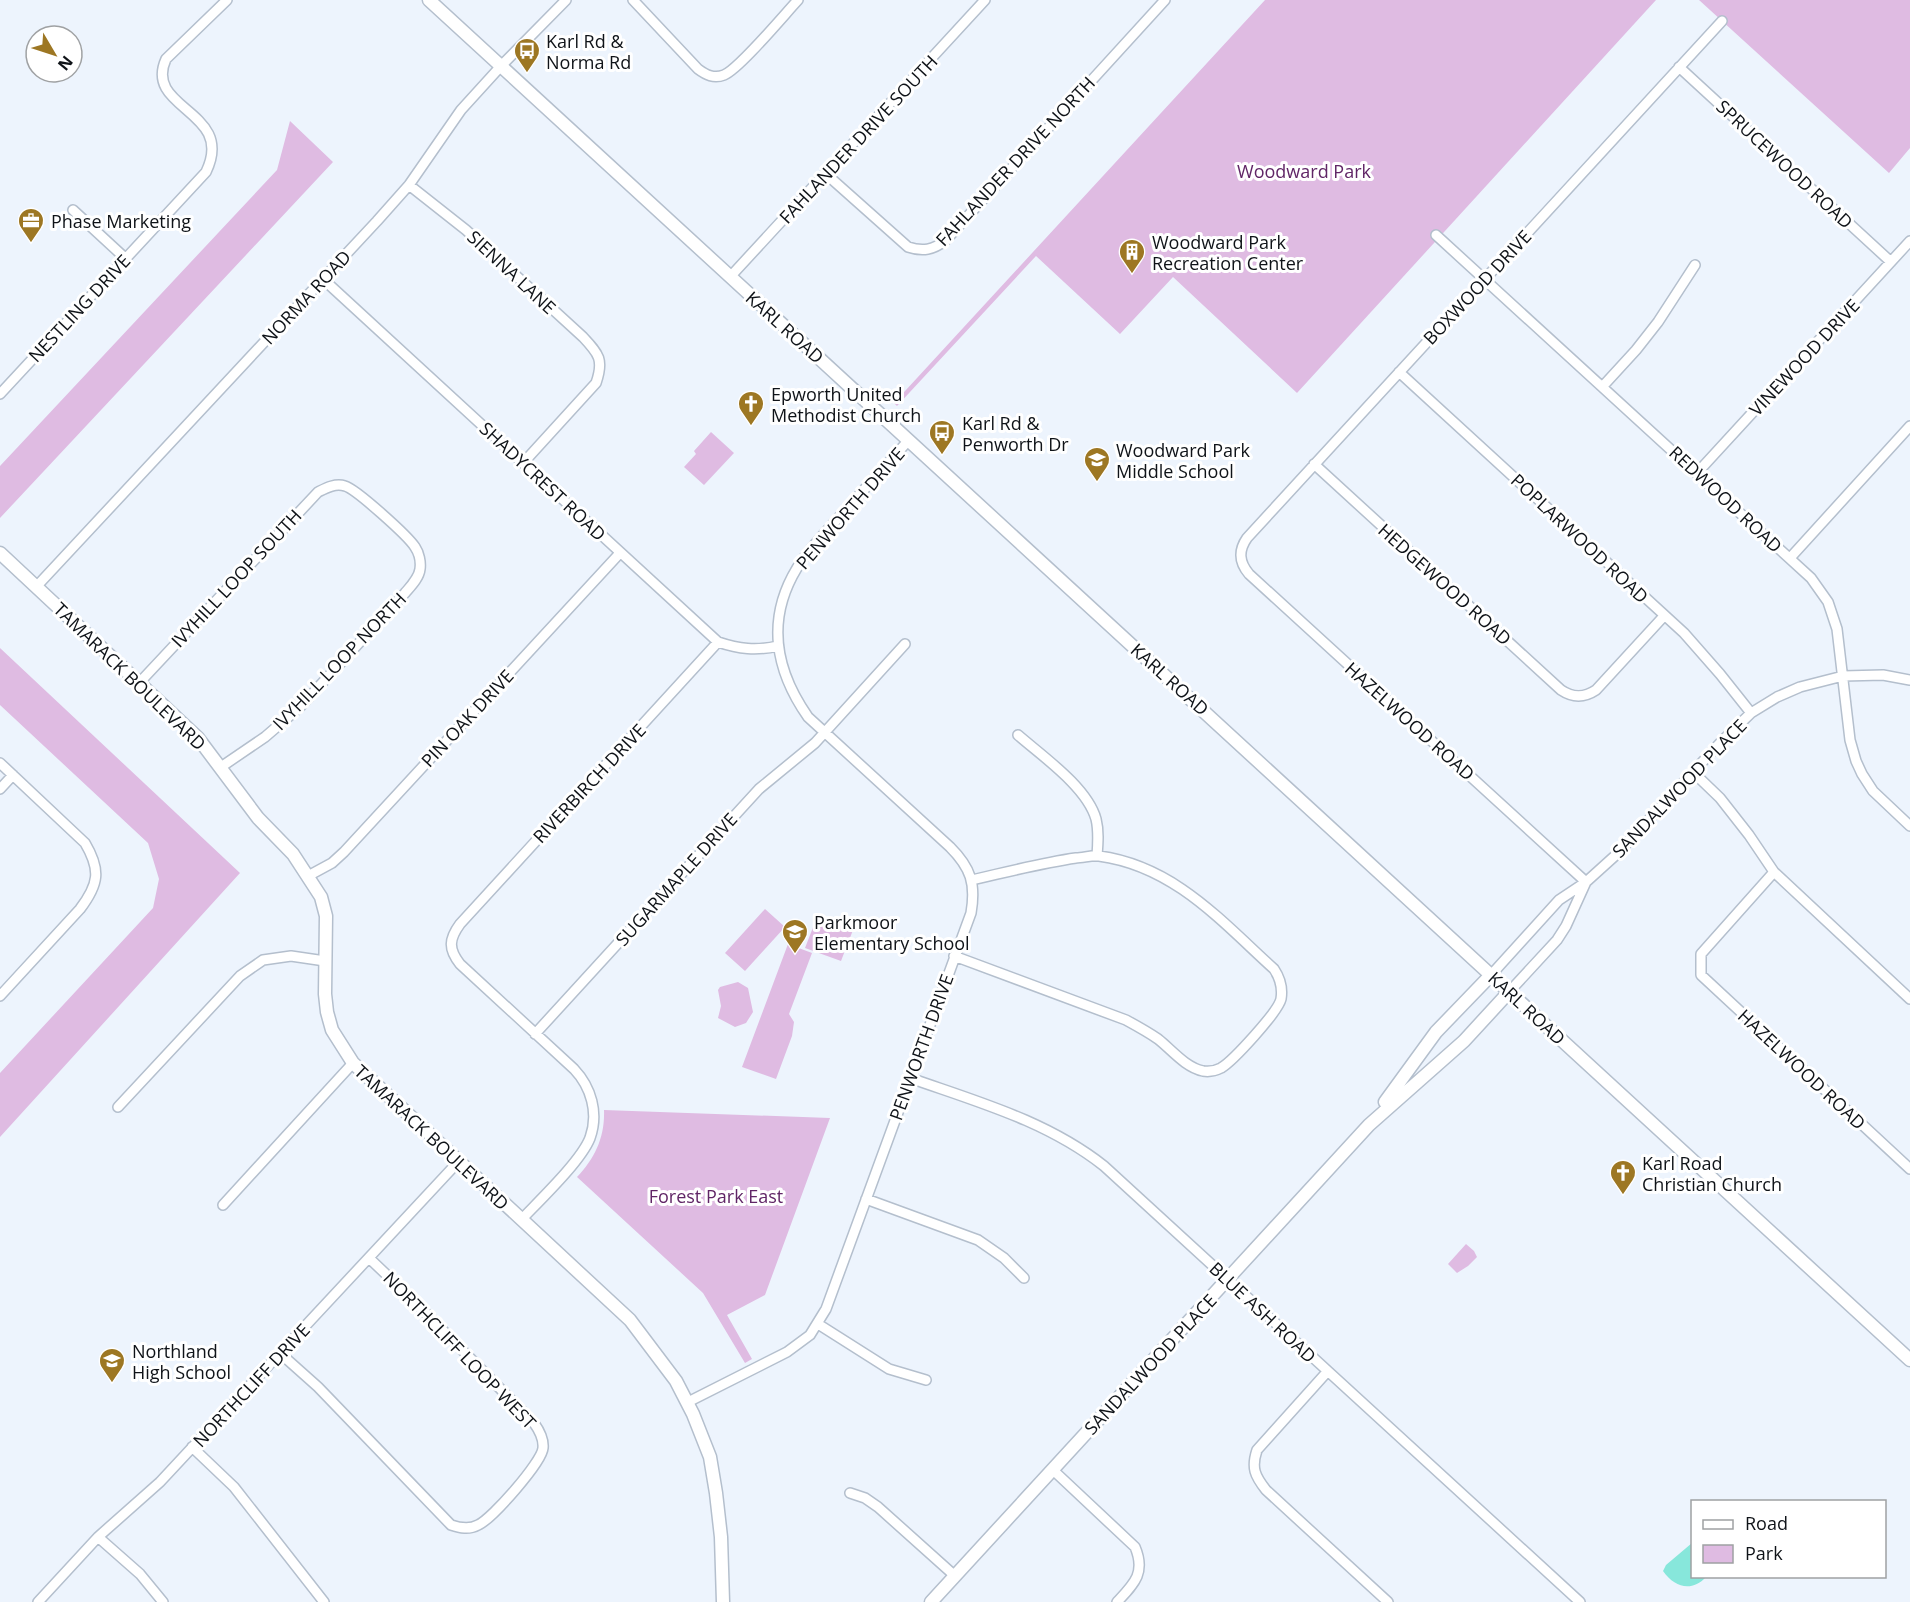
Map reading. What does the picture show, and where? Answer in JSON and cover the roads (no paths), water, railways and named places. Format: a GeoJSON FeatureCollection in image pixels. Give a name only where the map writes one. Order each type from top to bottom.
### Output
{"type":"FeatureCollection","features":[{"type":"Feature","properties":{"kind":"street","name":"NESTLING DRIVE"},"geometry":{"type":"LineString","coordinates":[[0,394],[206,172],[212,160],[214,148],[212,137],[206,128],[168,92],[162,75],[163,66],[172,53],[227,0]]}},
{"type":"Feature","properties":{"kind":"street","name":"KARL ROAD"},"geometry":{"type":"LineString","coordinates":[[429,0],[1910,1360]]}},
{"type":"Feature","properties":{"kind":"street","name":"NORMA ROAD"},"geometry":{"type":"LineString","coordinates":[[36,587],[409,185],[455,118],[501,66],[566,0]]}},
{"type":"Feature","properties":{"kind":"street"},"geometry":{"type":"LineString","coordinates":[[633,0],[698,69],[706,75],[717,77],[733,70],[798,0]]}},
{"type":"Feature","properties":{"kind":"street","name":"FAHLANDER DRIVE SOUTH"},"geometry":{"type":"LineString","coordinates":[[730,277],[985,0]]}},
{"type":"Feature","properties":{"kind":"street","name":"FAHLANDER DRIVE NORTH"},"geometry":{"type":"LineString","coordinates":[[826,174],[908,247],[916,250],[932,249],[946,240],[1166,0]]}},
{"type":"Feature","properties":{"kind":"street","name":"BOXWOOD DRIVE"},"geometry":{"type":"LineString","coordinates":[[1240,556],[1241,546],[1246,538],[1722,21]]}},
{"type":"Feature","properties":{"kind":"street","name":"SPRUCEWOOD ROAD"},"geometry":{"type":"LineString","coordinates":[[1679,67],[1891,262]]}},
{"type":"Feature","properties":{"kind":"street","name":"SIENNA LANE"},"geometry":{"type":"LineString","coordinates":[[409,185],[466,230],[583,337],[600,359],[600,370],[596,383],[524,462]]}},
{"type":"Feature","properties":{"kind":"street"},"geometry":{"type":"LineString","coordinates":[[73,210],[125,258]]}},
{"type":"Feature","properties":{"kind":"street","name":"REDWOOD ROAD"},"geometry":{"type":"LineString","coordinates":[[1436,235],[1811,579],[1828,602],[1837,628],[1850,740],[1862,774],[1873,791],[1910,826]]}},
{"type":"Feature","properties":{"kind":"street","name":"VINEWOOD DRIVE"},"geometry":{"type":"LineString","coordinates":[[1697,473],[1910,241]]}},
{"type":"Feature","properties":{"kind":"street"},"geometry":{"type":"LineString","coordinates":[[1603,386],[1658,322],[1695,265]]}},
{"type":"Feature","properties":{"kind":"street","name":"SHADYCREST ROAD"},"geometry":{"type":"LineString","coordinates":[[323,279],[718,642],[740,649],[765,649],[778,646]]}},
{"type":"Feature","properties":{"kind":"street","name":"POPLARWOOD ROAD"},"geometry":{"type":"LineString","coordinates":[[1399,372],[1684,633],[1751,713]]}},
{"type":"Feature","properties":{"kind":"street"},"geometry":{"type":"LineString","coordinates":[[1790,558],[1910,426]]}},
{"type":"Feature","properties":{"kind":"street","name":"PENWORTH DRIVE"},"geometry":{"type":"LineString","coordinates":[[688,1402],[787,1352],[810,1335],[818,1324],[826,1309],[971,913],[972,880],[963,862],[950,847],[808,717],[794,697],[784,674],[778,646],[779,616],[783,599],[798,566],[909,440]]}},
{"type":"Feature","properties":{"kind":"street","name":"HEDGEWOOD ROAD"},"geometry":{"type":"LineString","coordinates":[[1314,464],[1570,696],[1580,697],[1596,690],[1664,616]]}},
{"type":"Feature","properties":{"kind":"street","name":"IVYHILL LOOP SOUTH"},"geometry":{"type":"LineString","coordinates":[[140,682],[307,502],[318,492],[332,485],[346,486],[358,493],[411,542],[419,556],[420,569]]}},
{"type":"Feature","properties":{"kind":"street","name":"TAMARACK BOULEVARD"},"geometry":{"type":"LineString","coordinates":[[0,553],[198,738],[258,818],[293,854],[321,897],[326,916],[325,994],[332,1030],[353,1063],[630,1320],[676,1381],[688,1402],[710,1457],[721,1537],[723,1602]]}},
{"type":"Feature","properties":{"kind":"street","name":"PIN OAK DRIVE"},"geometry":{"type":"LineString","coordinates":[[308,876],[344,852],[620,553]]}},
{"type":"Feature","properties":{"kind":"street","name":"HAZELWOOD ROAD"},"geometry":{"type":"LineString","coordinates":[[1240,556],[1242,566],[1249,574],[1586,882]]}},
{"type":"Feature","properties":{"kind":"street","name":"IVYHILL LOOP NORTH"},"geometry":{"type":"LineString","coordinates":[[221,767],[265,737],[301,706],[405,593],[415,581],[420,569]]}},
{"type":"Feature","properties":{"kind":"street","name":"RIVERBIRCH DRIVE"},"geometry":{"type":"LineString","coordinates":[[535,1034],[460,964],[453,955],[451,944],[454,933],[718,642]]}},
{"type":"Feature","properties":{"kind":"street","name":"SUGARMAPLE DRIVE"},"geometry":{"type":"LineString","coordinates":[[535,1034],[759,789],[794,762],[825,733],[905,644]]}},
{"type":"Feature","properties":{"kind":"street","name":"SANDALWOOD PLACE"},"geometry":{"type":"LineString","coordinates":[[1369,1125],[1436,1032],[1559,900],[1569,891],[1586,882],[1617,854],[1751,713],[1777,697],[1800,687],[1843,676],[1883,675],[1910,680]]}},
{"type":"Feature","properties":{"kind":"street"},"geometry":{"type":"LineString","coordinates":[[1018,735],[1085,797],[1096,818],[1097,856]]}},
{"type":"Feature","properties":{"kind":"street"},"geometry":{"type":"LineString","coordinates":[[0,763],[85,843],[94,858],[97,876],[92,894],[80,909],[0,996]]}},
{"type":"Feature","properties":{"kind":"street"},"geometry":{"type":"LineString","coordinates":[[1693,772],[1720,798],[1774,872],[1910,999]]}},
{"type":"Feature","properties":{"kind":"street"},"geometry":{"type":"LineString","coordinates":[[0,789],[13,775]]}},
{"type":"Feature","properties":{"kind":"street"},"geometry":{"type":"LineString","coordinates":[[954,956],[1126,1020],[1158,1039],[1187,1064],[1204,1071],[1221,1068],[1231,1060],[1281,1001],[1280,977],[1274,969],[1194,896],[1172,881],[1145,868],[1097,856],[1048,862],[972,880]]}},
{"type":"Feature","properties":{"kind":"street","name":"HAZELWOOD ROAD"},"geometry":{"type":"LineString","coordinates":[[1774,872],[1701,954],[1701,975],[1910,1169]]}},
{"type":"Feature","properties":{"kind":"street","name":"SANDALWOOD PLACE"},"geometry":{"type":"LineString","coordinates":[[931,1602],[1369,1125],[1464,1041],[1557,940],[1586,882]]}},
{"type":"Feature","properties":{"kind":"street"},"geometry":{"type":"LineString","coordinates":[[118,1107],[240,976],[263,960],[291,956],[325,961]]}},
{"type":"Feature","properties":{"kind":"street"},"geometry":{"type":"LineString","coordinates":[[521,1220],[579,1156],[590,1137],[594,1116],[590,1093],[584,1080],[535,1034]]}},
{"type":"Feature","properties":{"kind":"street"},"geometry":{"type":"LineString","coordinates":[[223,1205],[353,1063]]}},
{"type":"Feature","properties":{"kind":"street","name":"BLUE ASH ROAD"},"geometry":{"type":"LineString","coordinates":[[910,1078],[1041,1126],[1067,1140],[1104,1166],[1580,1602]]}},
{"type":"Feature","properties":{"kind":"street","name":"NORTHCLIFF DRIVE"},"geometry":{"type":"LineString","coordinates":[[38,1602],[98,1537],[160,1482],[458,1162]]}},
{"type":"Feature","properties":{"kind":"street"},"geometry":{"type":"LineString","coordinates":[[866,1199],[978,1240],[1004,1258],[1024,1278]]}},
{"type":"Feature","properties":{"kind":"street","name":"NORTHCLIFF LOOP WEST"},"geometry":{"type":"LineString","coordinates":[[281,1354],[318,1387],[451,1525],[464,1528],[477,1526],[488,1519],[537,1464],[544,1445],[541,1433],[534,1423],[369,1258]]}},
{"type":"Feature","properties":{"kind":"street"},"geometry":{"type":"LineString","coordinates":[[818,1324],[889,1369],[926,1380]]}},
{"type":"Feature","properties":{"kind":"street"},"geometry":{"type":"LineString","coordinates":[[1327,1372],[1257,1450],[1254,1460],[1256,1477],[1266,1490],[1388,1602]]}},
{"type":"Feature","properties":{"kind":"street"},"geometry":{"type":"LineString","coordinates":[[192,1447],[234,1487],[324,1602]]}},
{"type":"Feature","properties":{"kind":"street"},"geometry":{"type":"LineString","coordinates":[[1053,1470],[1135,1547],[1140,1562],[1137,1578],[1117,1602]]}},
{"type":"Feature","properties":{"kind":"street"},"geometry":{"type":"LineString","coordinates":[[850,1493],[865,1498],[878,1507],[955,1576]]}},
{"type":"Feature","properties":{"kind":"street"},"geometry":{"type":"LineString","coordinates":[[98,1537],[140,1574],[163,1602]]}},
{"type":"Feature","properties":{"kind":"place","name":"Karl Rd & Norma Rd"},"geometry":{"type":"Point","coordinates":[527,74]}},
{"type":"Feature","properties":{"kind":"place","name":"Phase Marketing"},"geometry":{"type":"Point","coordinates":[31,244]}},
{"type":"Feature","properties":{"kind":"place","name":"Woodward Park Recreation Center"},"geometry":{"type":"Point","coordinates":[1132,275]}},
{"type":"Feature","properties":{"kind":"place","name":"Epworth United Methodist Church"},"geometry":{"type":"Point","coordinates":[751,427]}},
{"type":"Feature","properties":{"kind":"place","name":"Karl Rd & Penworth Dr"},"geometry":{"type":"Point","coordinates":[942,456]}},
{"type":"Feature","properties":{"kind":"place","name":"Woodward Park Middle School"},"geometry":{"type":"Point","coordinates":[1097,483]}},
{"type":"Feature","properties":{"kind":"place","name":"Parkmoor Elementary School"},"geometry":{"type":"Point","coordinates":[795,955]}},
{"type":"Feature","properties":{"kind":"place","name":"Karl Road Christian Church"},"geometry":{"type":"Point","coordinates":[1623,1196]}},
{"type":"Feature","properties":{"kind":"place","name":"Northland High School"},"geometry":{"type":"Point","coordinates":[112,1384]}},
{"type":"Feature","properties":{"kind":"park label","name":"Woodward Park"},"geometry":{"type":"Point","coordinates":[1304,171]}},
{"type":"Feature","properties":{"kind":"park label","name":"Forest Park East"},"geometry":{"type":"Point","coordinates":[716,1196]}}]}
